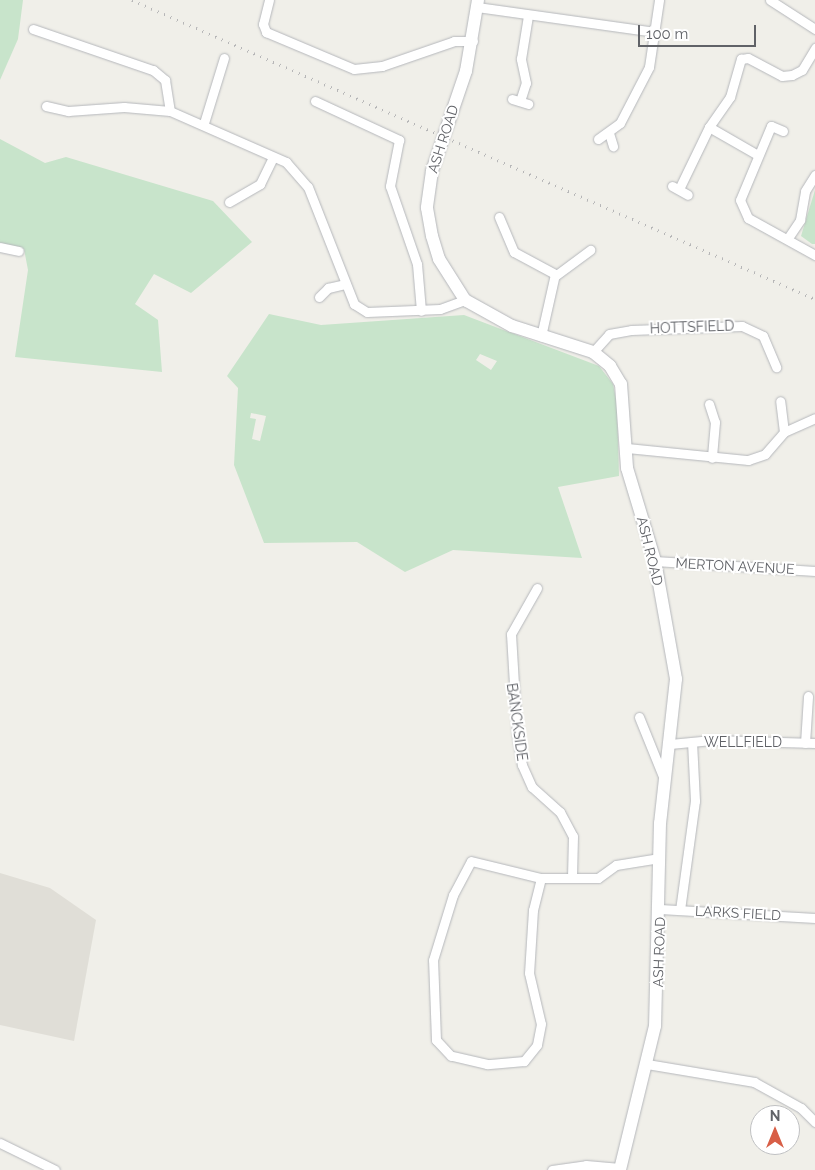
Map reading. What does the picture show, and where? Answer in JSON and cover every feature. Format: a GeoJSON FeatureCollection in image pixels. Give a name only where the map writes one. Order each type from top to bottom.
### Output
{"type":"FeatureCollection","features":[{"type":"Feature","properties":{"kind":"street"},"geometry":{"type":"LineString","coordinates":[[268,0],[263,24],[266,32],[354,69],[382,66],[454,41],[473,42]]}},
{"type":"Feature","properties":{"kind":"street"},"geometry":{"type":"LineString","coordinates":[[598,139],[609,133],[620,123],[648,67],[659,0]]}},
{"type":"Feature","properties":{"kind":"street"},"geometry":{"type":"LineString","coordinates":[[770,0],[815,29]]}},
{"type":"Feature","properties":{"kind":"street"},"geometry":{"type":"LineString","coordinates":[[478,4],[528,16],[655,32]]}},
{"type":"Feature","properties":{"kind":"street","name":"ASH ROAD"},"geometry":{"type":"LineString","coordinates":[[478,4],[473,42],[435,158],[428,202],[439,259],[465,300],[482,313],[541,336],[593,352],[610,366],[621,384],[632,489],[655,561],[676,679],[665,780],[660,858],[656,1017],[647,1064],[620,1169]]}},
{"type":"Feature","properties":{"kind":"street"},"geometry":{"type":"LineString","coordinates":[[520,101],[526,84],[521,59],[528,16]]}},
{"type":"Feature","properties":{"kind":"street"},"geometry":{"type":"LineString","coordinates":[[33,29],[153,70],[165,80],[170,110]]}},
{"type":"Feature","properties":{"kind":"street"},"geometry":{"type":"LineString","coordinates":[[688,195],[676,187],[709,127],[730,97],[741,59],[748,58],[782,76],[792,75],[802,70],[815,48]]}},
{"type":"Feature","properties":{"kind":"street"},"geometry":{"type":"LineString","coordinates":[[204,123],[224,58]]}},
{"type":"Feature","properties":{"kind":"street"},"geometry":{"type":"LineString","coordinates":[[315,101],[399,140],[390,186],[417,264],[421,311]]}},
{"type":"Feature","properties":{"kind":"street"},"geometry":{"type":"LineString","coordinates":[[46,106],[68,111],[124,107],[170,110],[204,123],[286,162],[308,188],[354,304],[367,312],[421,311],[465,300]]}},
{"type":"Feature","properties":{"kind":"street"},"geometry":{"type":"LineString","coordinates":[[783,131],[771,126],[756,154],[741,189],[743,210],[748,218],[788,238],[815,255]]}},
{"type":"Feature","properties":{"kind":"street"},"geometry":{"type":"LineString","coordinates":[[709,127],[756,154]]}},
{"type":"Feature","properties":{"kind":"street"},"geometry":{"type":"LineString","coordinates":[[609,133],[612,146]]}},
{"type":"Feature","properties":{"kind":"street"},"geometry":{"type":"LineString","coordinates":[[229,202],[260,184],[273,157]]}},
{"type":"Feature","properties":{"kind":"street"},"geometry":{"type":"LineString","coordinates":[[788,238],[800,220],[805,191],[815,175]]}},
{"type":"Feature","properties":{"kind":"street"},"geometry":{"type":"LineString","coordinates":[[511,222],[500,221],[514,252],[555,276]]}},
{"type":"Feature","properties":{"kind":"street"},"geometry":{"type":"LineString","coordinates":[[0,247],[19,251]]}},
{"type":"Feature","properties":{"kind":"street"},"geometry":{"type":"LineString","coordinates":[[541,336],[555,276],[590,250]]}},
{"type":"Feature","properties":{"kind":"street"},"geometry":{"type":"LineString","coordinates":[[318,297],[328,288],[345,284]]}},
{"type":"Feature","properties":{"kind":"street","name":"HOTTSFIELD"},"geometry":{"type":"LineString","coordinates":[[593,352],[609,334],[631,330],[742,326],[763,336],[776,367]]}},
{"type":"Feature","properties":{"kind":"street"},"geometry":{"type":"LineString","coordinates":[[780,401],[784,432]]}},
{"type":"Feature","properties":{"kind":"street"},"geometry":{"type":"LineString","coordinates":[[709,404],[715,422],[712,458]]}},
{"type":"Feature","properties":{"kind":"street"},"geometry":{"type":"LineString","coordinates":[[627,448],[712,458],[748,460],[765,454],[784,432],[815,418]]}},
{"type":"Feature","properties":{"kind":"street","name":"MERTON AVENUE"},"geometry":{"type":"LineString","coordinates":[[655,561],[815,571]]}},
{"type":"Feature","properties":{"kind":"street","name":"BANCKSIDE"},"geometry":{"type":"LineString","coordinates":[[537,588],[511,634],[517,734],[522,765],[532,787],[560,812],[574,836],[572,876]]}},
{"type":"Feature","properties":{"kind":"street"},"geometry":{"type":"LineString","coordinates":[[805,743],[808,696]]}},
{"type":"Feature","properties":{"kind":"street"},"geometry":{"type":"LineString","coordinates":[[639,717],[665,780]]}},
{"type":"Feature","properties":{"kind":"street"},"geometry":{"type":"LineString","coordinates":[[680,910],[695,801],[692,742]]}},
{"type":"Feature","properties":{"kind":"street","name":"WELLFIELD"},"geometry":{"type":"LineString","coordinates":[[670,744],[692,742],[815,743]]}},
{"type":"Feature","properties":{"kind":"street"},"geometry":{"type":"LineString","coordinates":[[541,878],[533,910],[528,973],[541,1024],[537,1045],[524,1062],[486,1064],[451,1056],[436,1040],[433,960],[453,896],[471,861],[541,878],[572,876],[598,878],[616,865],[660,858]]}},
{"type":"Feature","properties":{"kind":"street","name":"LARKS FIELD"},"geometry":{"type":"LineString","coordinates":[[660,909],[815,918]]}},
{"type":"Feature","properties":{"kind":"street"},"geometry":{"type":"LineString","coordinates":[[647,1064],[754,1082],[786,1098],[815,1122]]}},
{"type":"Feature","properties":{"kind":"street"},"geometry":{"type":"LineString","coordinates":[[0,1143],[55,1170]]}},
{"type":"Feature","properties":{"kind":"street"},"geometry":{"type":"LineString","coordinates":[[552,1170],[586,1165],[620,1169]]}},
{"type":"Feature","properties":{"kind":"shaded area"},"geometry":{"type":"Polygon","coordinates":[[[0,873],[50,888],[96,920],[74,1041],[0,1025],[0,873]]]}},
{"type":"Feature","properties":{"kind":"green space"},"geometry":{"type":"Polygon","coordinates":[[[0,0],[23,0],[18,39],[0,80],[0,0]]]}},
{"type":"Feature","properties":{"kind":"green space"},"geometry":{"type":"Polygon","coordinates":[[[0,139],[45,163],[66,157],[213,201],[252,242],[191,293],[154,274],[135,304],[158,320],[162,372],[15,357],[28,270],[24,249],[0,243],[0,139]]]}},
{"type":"Feature","properties":{"kind":"green space"},"geometry":{"type":"Polygon","coordinates":[[[815,190],[815,244],[812,244],[801,236],[815,190]]]}},
{"type":"Feature","properties":{"kind":"green space"},"geometry":{"type":"Polygon","coordinates":[[[269,314],[321,325],[464,315],[599,366],[613,384],[617,404],[619,476],[558,487],[582,558],[453,550],[405,572],[357,542],[264,543],[234,465],[238,388],[227,376],[269,314]],[[480,354],[476,360],[491,370],[497,361],[480,354]],[[251,413],[250,418],[256,419],[252,439],[260,441],[266,416],[251,413]]]}},
{"type":"Feature","properties":{"kind":"railway"},"geometry":{"type":"LineString","coordinates":[[132,0],[815,299]]}}]}
